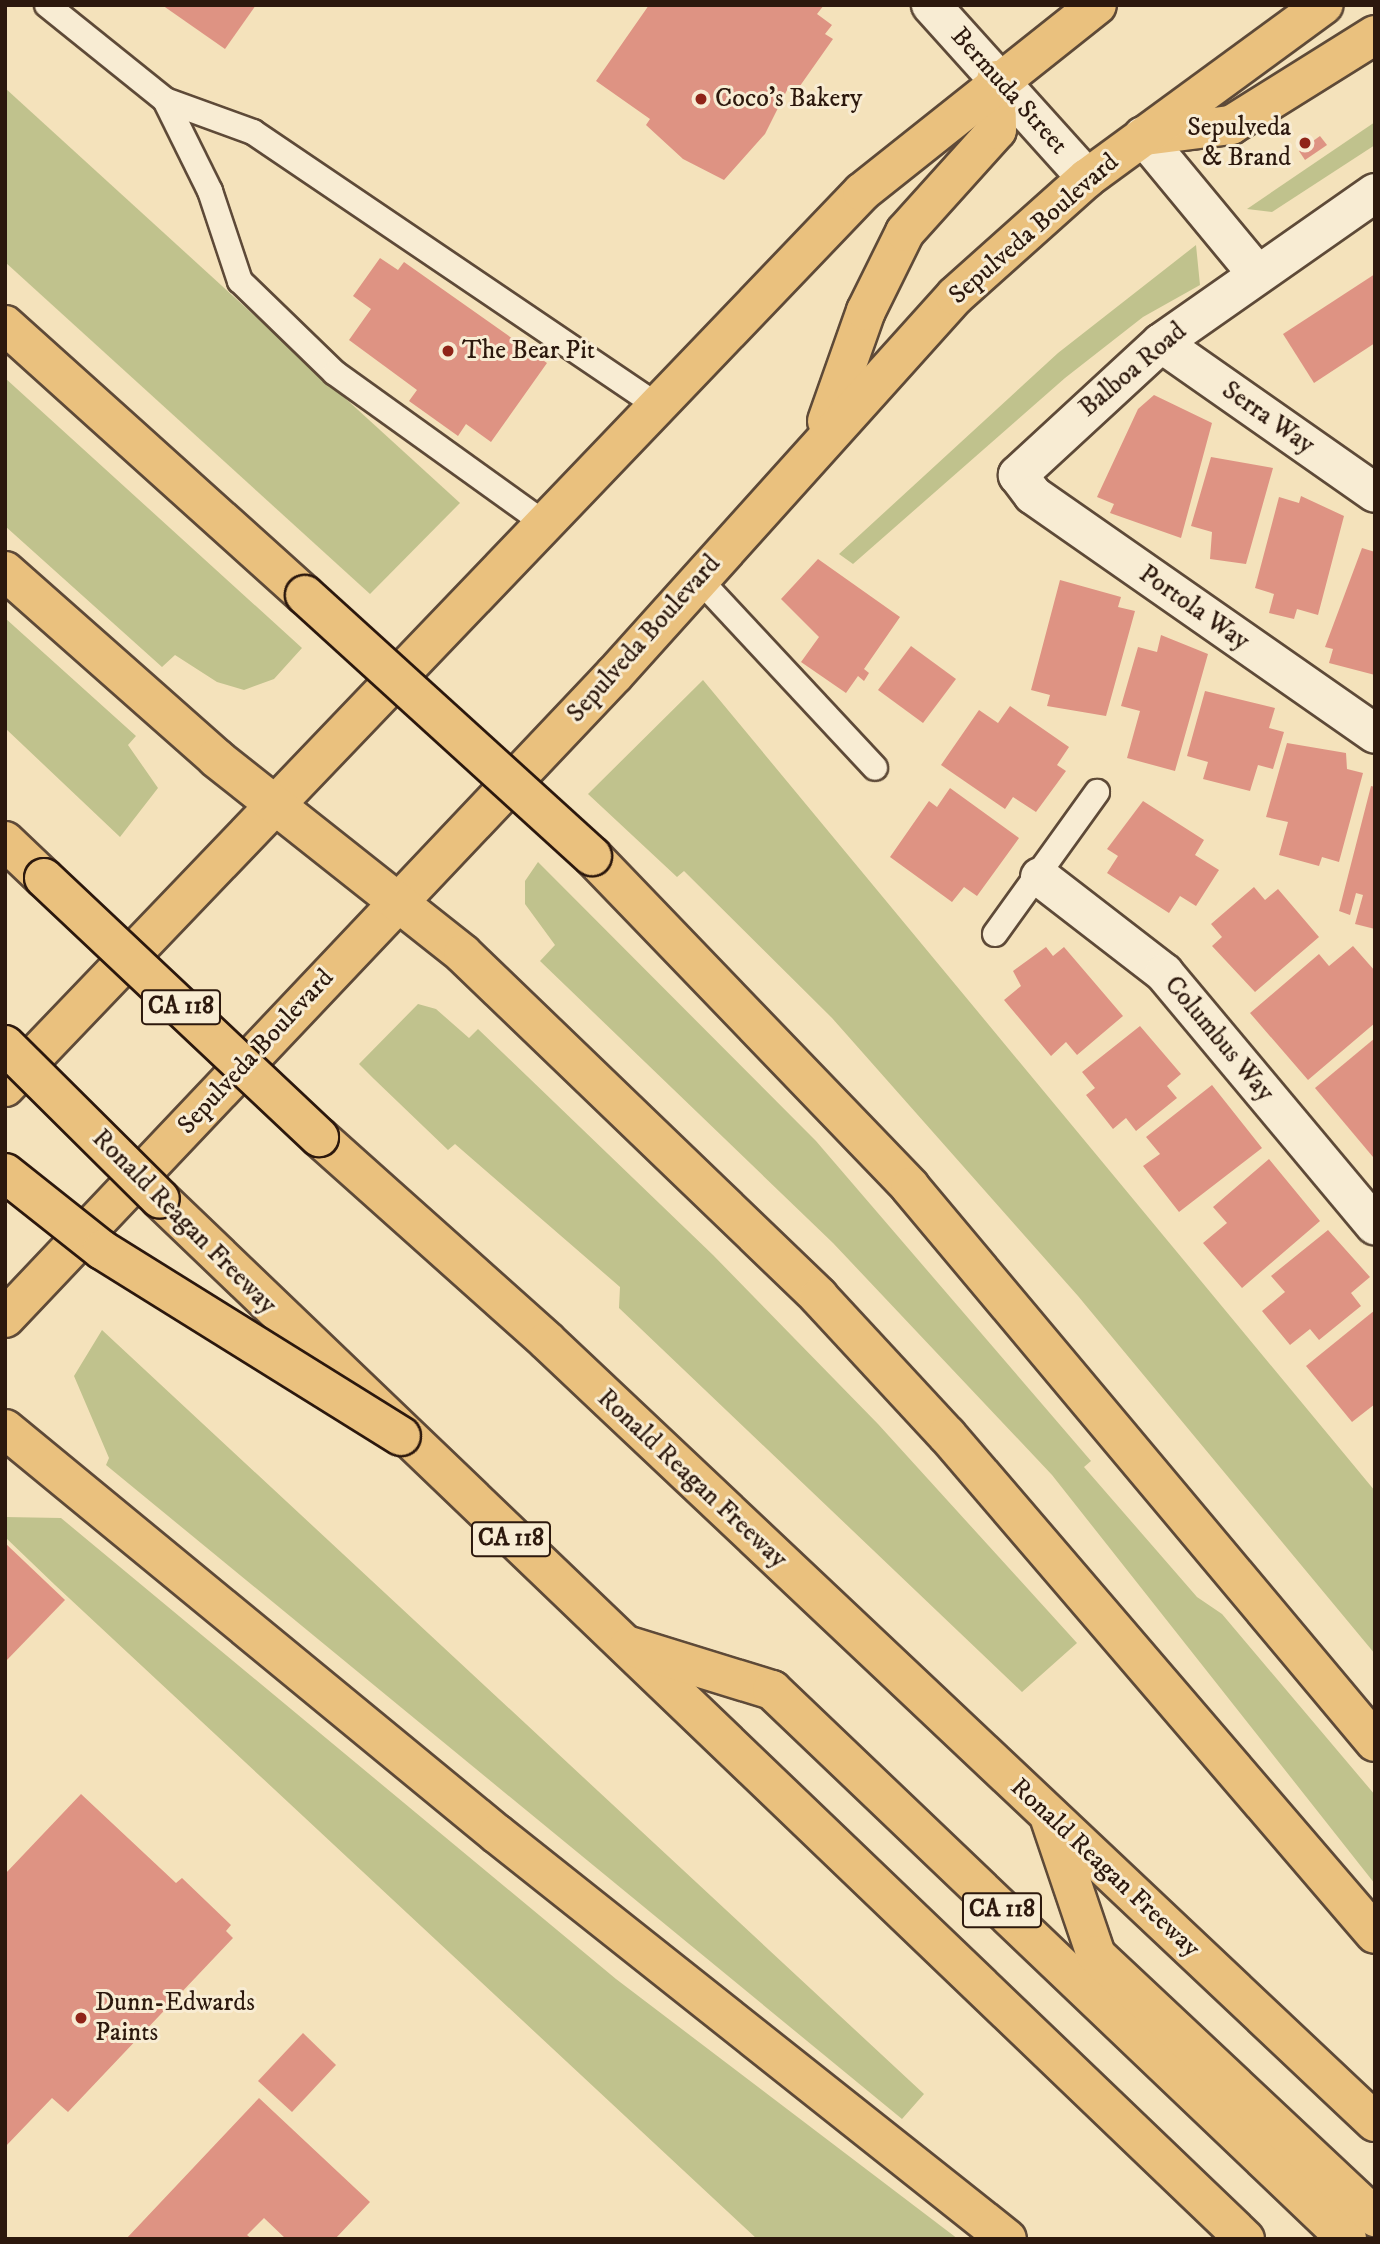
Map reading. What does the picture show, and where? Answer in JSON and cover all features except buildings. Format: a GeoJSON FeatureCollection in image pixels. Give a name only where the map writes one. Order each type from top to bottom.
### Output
{"type":"FeatureCollection","features":[{"type":"Feature","properties":{"kind":"main road"},"geometry":{"type":"LineString","coordinates":[[5,1087],[276,806],[542,522],[862,192],[996,80],[1097,5]]}},
{"type":"Feature","properties":{"kind":"main road","name":"Sepulveda Boulevard"},"geometry":{"type":"LineString","coordinates":[[5,1318],[699,579],[821,440],[955,296],[1087,178],[1312,8]]}},
{"type":"Feature","properties":{"kind":"main road"},"geometry":{"type":"LineString","coordinates":[[1143,136],[1231,125],[1375,34]]}},
{"type":"Feature","properties":{"kind":"main road"},"geometry":{"type":"LineString","coordinates":[[821,440],[866,311],[905,232],[997,130],[996,80]]}},
{"type":"Feature","properties":{"kind":"main road"},"geometry":{"type":"LineString","coordinates":[[5,325],[592,856],[910,1187],[1375,1742]]}},
{"type":"Feature","properties":{"kind":"main road"},"geometry":{"type":"LineString","coordinates":[[5,570],[276,806],[469,960],[819,1297],[947,1435],[1375,1934]]}},
{"type":"Feature","properties":{"kind":"main road","name":"Ronald Reagan Freeway"},"geometry":{"type":"LineString","coordinates":[[5,841],[319,1137],[547,1341],[1375,2122]]}},
{"type":"Feature","properties":{"kind":"main road","name":"Ronald Reagan Freeway"},"geometry":{"type":"LineString","coordinates":[[5,1045],[401,1436],[1245,2239]]}},
{"type":"Feature","properties":{"kind":"main road"},"geometry":{"type":"LineString","coordinates":[[5,1172],[102,1251],[401,1436]]}},
{"type":"Feature","properties":{"kind":"main road"},"geometry":{"type":"LineString","coordinates":[[5,1429],[497,1834],[1007,2239]]}},
{"type":"Feature","properties":{"kind":"main road","name":"CA 118"},"geometry":{"type":"LineString","coordinates":[[621,1643],[772,1690],[1347,2239]]}},
{"type":"Feature","properties":{"kind":"main road","name":"CA 118"},"geometry":{"type":"LineString","coordinates":[[1048,1814],[1096,1955],[1375,2217]]}},
{"type":"Feature","properties":{"kind":"street","name":"Bermuda Street"},"geometry":{"type":"LineString","coordinates":[[931,5],[1087,178]]}},
{"type":"Feature","properties":{"kind":"street"},"geometry":{"type":"LineString","coordinates":[[1143,136],[1257,274]]}},
{"type":"Feature","properties":{"kind":"street","name":"Balboa Road"},"geometry":{"type":"LineString","coordinates":[[1018,475],[1161,343],[1375,193]]}},
{"type":"Feature","properties":{"kind":"street","name":"Serra Way"},"geometry":{"type":"LineString","coordinates":[[1161,343],[1375,493]]}},
{"type":"Feature","properties":{"kind":"street","name":"Portola Way"},"geometry":{"type":"LineString","coordinates":[[1018,475],[1033,495],[1375,734]]}},
{"type":"Feature","properties":{"kind":"street","name":"Columbus Way"},"geometry":{"type":"LineString","coordinates":[[1040,877],[1164,973],[1375,1225]]}},
{"type":"Feature","properties":{"kind":"lane"},"geometry":{"type":"LineString","coordinates":[[47,5],[165,100],[253,132],[656,405]]}},
{"type":"Feature","properties":{"kind":"lane"},"geometry":{"type":"LineString","coordinates":[[165,100],[210,191],[240,281],[335,373],[542,522]]}},
{"type":"Feature","properties":{"kind":"lane"},"geometry":{"type":"LineString","coordinates":[[699,579],[875,768]]}},
{"type":"Feature","properties":{"kind":"lane"},"geometry":{"type":"LineString","coordinates":[[995,934],[1040,877],[1097,792]]}},
{"type":"Feature","properties":{"kind":"green space"},"geometry":{"type":"Polygon","coordinates":[[[5,88],[460,503],[370,594],[5,262],[5,88]]]}},
{"type":"Feature","properties":{"kind":"green space"},"geometry":{"type":"Polygon","coordinates":[[[1375,122],[1375,145],[1272,212],[1247,209],[1375,122]]]}},
{"type":"Feature","properties":{"kind":"green space"},"geometry":{"type":"Polygon","coordinates":[[[1196,245],[1200,285],[1143,317],[1065,378],[853,564],[839,554],[1058,353],[1196,245]]]}},
{"type":"Feature","properties":{"kind":"green space"},"geometry":{"type":"Polygon","coordinates":[[[5,378],[302,648],[274,679],[244,690],[217,682],[175,655],[162,667],[5,526],[5,378]]]}},
{"type":"Feature","properties":{"kind":"green space"},"geometry":{"type":"Polygon","coordinates":[[[5,618],[136,736],[128,745],[158,788],[120,837],[5,728],[5,618]]]}},
{"type":"Feature","properties":{"kind":"green space"},"geometry":{"type":"Polygon","coordinates":[[[703,680],[1375,1491],[1375,1654],[1078,1296],[832,1018],[684,871],[677,877],[588,794],[703,680]]]}},
{"type":"Feature","properties":{"kind":"green space"},"geometry":{"type":"Polygon","coordinates":[[[538,862],[816,1141],[1091,1461],[1084,1467],[1197,1597],[1222,1614],[1375,1795],[1375,1884],[1052,1475],[833,1243],[540,961],[555,945],[525,904],[525,881],[538,862]]]}},
{"type":"Feature","properties":{"kind":"green space"},"geometry":{"type":"Polygon","coordinates":[[[418,1004],[436,1009],[469,1038],[478,1029],[713,1255],[878,1424],[1077,1643],[1022,1692],[619,1308],[620,1287],[455,1144],[448,1150],[374,1079],[359,1064],[418,1004]]]}},
{"type":"Feature","properties":{"kind":"green space"},"geometry":{"type":"Polygon","coordinates":[[[102,1330],[924,2094],[902,2119],[106,1465],[109,1458],[74,1376],[102,1330]]]}},
{"type":"Feature","properties":{"kind":"green space"},"geometry":{"type":"Polygon","coordinates":[[[5,1517],[61,1518],[616,1979],[958,2239],[757,2239],[5,1537],[5,1517]]]}},
{"type":"Feature","properties":{"kind":"place","name":"Coco's Bakery"},"geometry":{"type":"Point","coordinates":[701,99]}},
{"type":"Feature","properties":{"kind":"place","name":"Sepulveda & Brand"},"geometry":{"type":"Point","coordinates":[1305,143]}},
{"type":"Feature","properties":{"kind":"place","name":"The Bear Pit"},"geometry":{"type":"Point","coordinates":[448,351]}},
{"type":"Feature","properties":{"kind":"place","name":"Dunn-Edwards Paints"},"geometry":{"type":"Point","coordinates":[81,2018]}}]}
